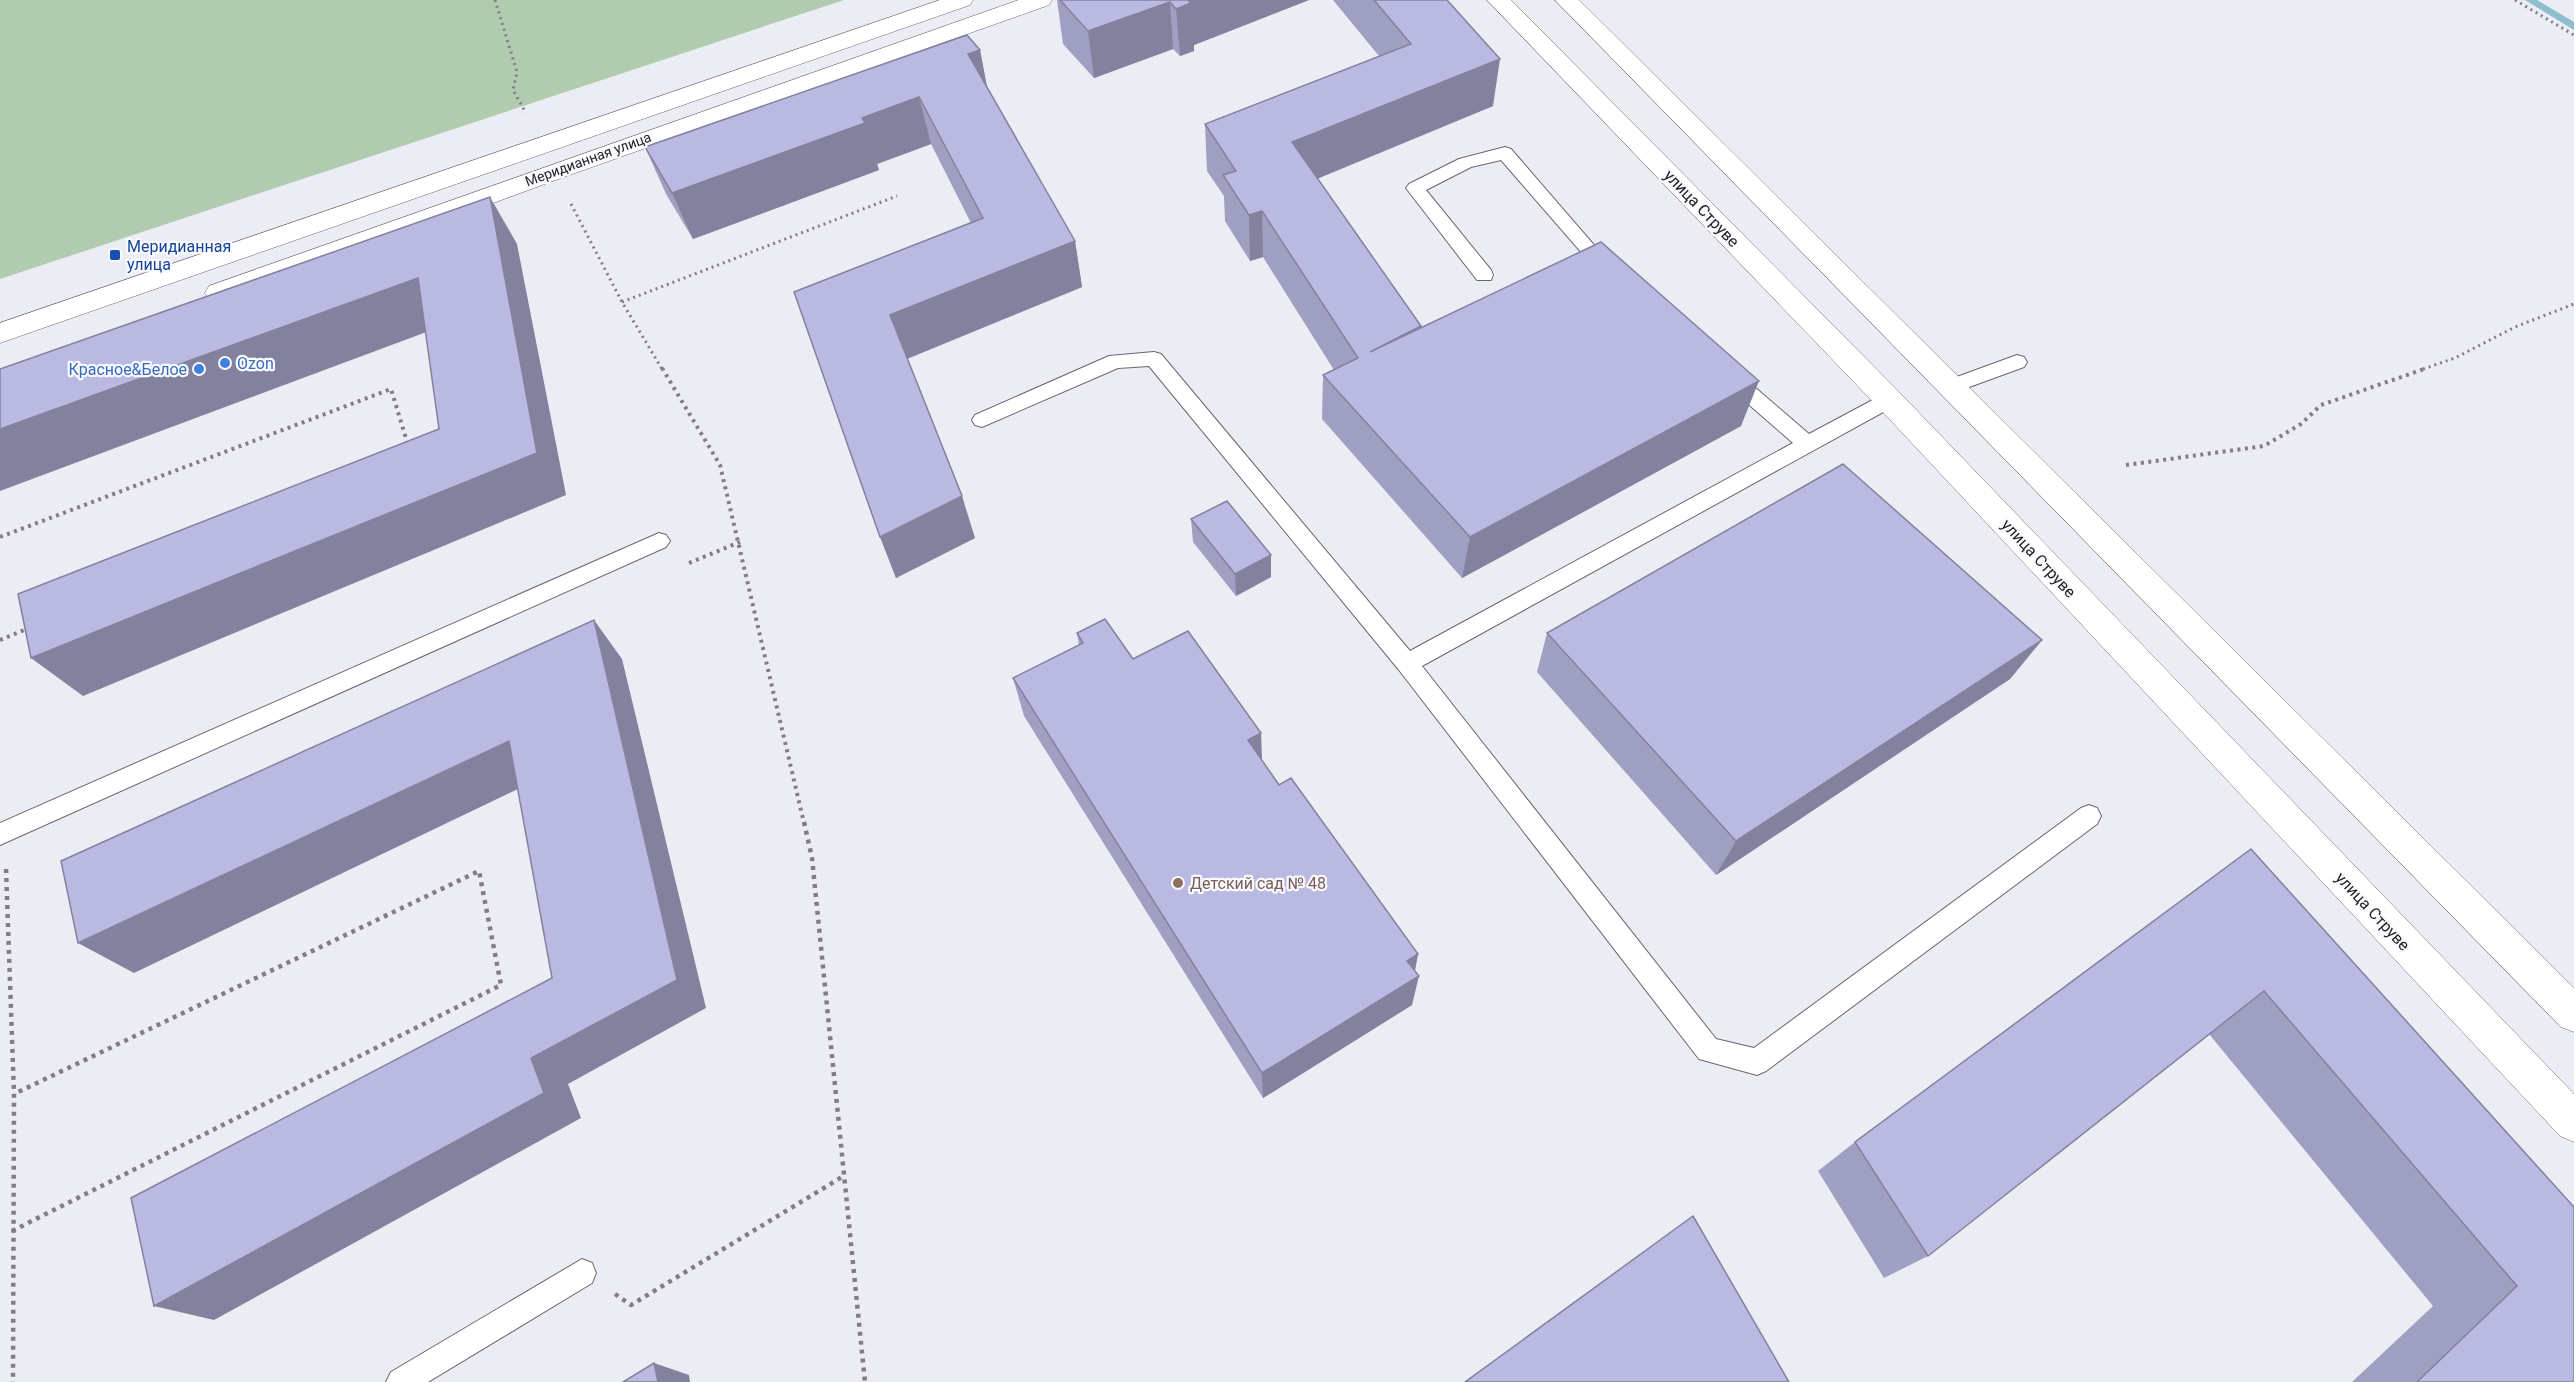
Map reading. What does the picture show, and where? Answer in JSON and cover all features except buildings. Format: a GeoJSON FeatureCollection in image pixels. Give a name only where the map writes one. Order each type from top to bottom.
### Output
{"type":"FeatureCollection","features":[{"type":"Feature","properties":{"kind":"street","name":"Меридианная улица"},"geometry":{"type":"LineString","coordinates":[[0,333],[962,0]]}},
{"type":"Feature","properties":{"kind":"street","name":"Меридианная улица"},"geometry":{"type":"LineString","coordinates":[[195,302],[555,171],[1041,0]]}},
{"type":"Feature","properties":{"kind":"street","name":"улица Струве"},"geometry":{"type":"LineString","coordinates":[[1498,0],[1889,400],[2574,1122]]}},
{"type":"Feature","properties":{"kind":"street"},"geometry":{"type":"LineString","coordinates":[[1566,0],[2574,1014]]}},
{"type":"Feature","properties":{"kind":"lane"},"geometry":{"type":"LineString","coordinates":[[1484,275],[1415,188],[1465,163],[1505,153],[1597,262],[1623,285]]}},
{"type":"Feature","properties":{"kind":"lane"},"geometry":{"type":"LineString","coordinates":[[982,420],[1116,360],[1154,359],[1407,663],[1708,1050],[1757,1062],[2089,816]]}},
{"type":"Feature","properties":{"kind":"lane"},"geometry":{"type":"LineString","coordinates":[[1950,387],[2017,362]]}},
{"type":"Feature","properties":{"kind":"lane"},"geometry":{"type":"LineString","coordinates":[[1720,369],[1808,445]]}},
{"type":"Feature","properties":{"kind":"lane"},"geometry":{"type":"LineString","coordinates":[[1407,663],[1889,400]]}},
{"type":"Feature","properties":{"kind":"lane"},"geometry":{"type":"LineString","coordinates":[[2,832],[659,542]]}},
{"type":"Feature","properties":{"kind":"lane"},"geometry":{"type":"LineString","coordinates":[[401,1382],[582,1273]]}},
{"type":"Feature","properties":{"kind":"path"},"geometry":{"type":"LineString","coordinates":[[495,0],[517,72],[513,90],[531,122]]}},
{"type":"Feature","properties":{"kind":"path"},"geometry":{"type":"LineString","coordinates":[[2515,0],[2574,35]]}},
{"type":"Feature","properties":{"kind":"path"},"geometry":{"type":"LineString","coordinates":[[622,302],[897,196]]}},
{"type":"Feature","properties":{"kind":"path"},"geometry":{"type":"LineString","coordinates":[[570,203],[622,302],[720,465],[740,542],[812,858],[843,1177],[866,1382]]}},
{"type":"Feature","properties":{"kind":"path"},"geometry":{"type":"LineString","coordinates":[[2126,465],[2264,446],[2301,424],[2321,405],[2455,358],[2515,327],[2574,304]]}},
{"type":"Feature","properties":{"kind":"path"},"geometry":{"type":"LineString","coordinates":[[0,537],[391,389],[408,446]]}},
{"type":"Feature","properties":{"kind":"path"},"geometry":{"type":"LineString","coordinates":[[659,542],[677,568],[740,542]]}},
{"type":"Feature","properties":{"kind":"path"},"geometry":{"type":"LineString","coordinates":[[0,640],[33,627]]}},
{"type":"Feature","properties":{"kind":"path"},"geometry":{"type":"LineString","coordinates":[[2,832],[14,1094],[13,1382]]}},
{"type":"Feature","properties":{"kind":"path"},"geometry":{"type":"LineString","coordinates":[[12,1231],[501,985],[479,871],[14,1094]]}},
{"type":"Feature","properties":{"kind":"path"},"geometry":{"type":"LineString","coordinates":[[582,1273],[631,1305],[843,1177]]}},
{"type":"Feature","properties":{"kind":"green space"},"geometry":{"type":"Polygon","coordinates":[[[0,0],[844,0],[0,279],[0,0]]]}},
{"type":"Feature","properties":{"kind":"waterway"},"geometry":{"type":"LineString","coordinates":[[2530,0],[2574,27]]}},
{"type":"Feature","properties":{"kind":"place","name":"Меридианная улица"},"geometry":{"type":"Point","coordinates":[115,255]}},
{"type":"Feature","properties":{"kind":"place","name":"Ozon"},"geometry":{"type":"Point","coordinates":[225,363]}},
{"type":"Feature","properties":{"kind":"place","name":"Красное&Белое"},"geometry":{"type":"Point","coordinates":[199,369]}},
{"type":"Feature","properties":{"kind":"place","name":"Детский сад № 48"},"geometry":{"type":"Point","coordinates":[1178,883]}}]}
